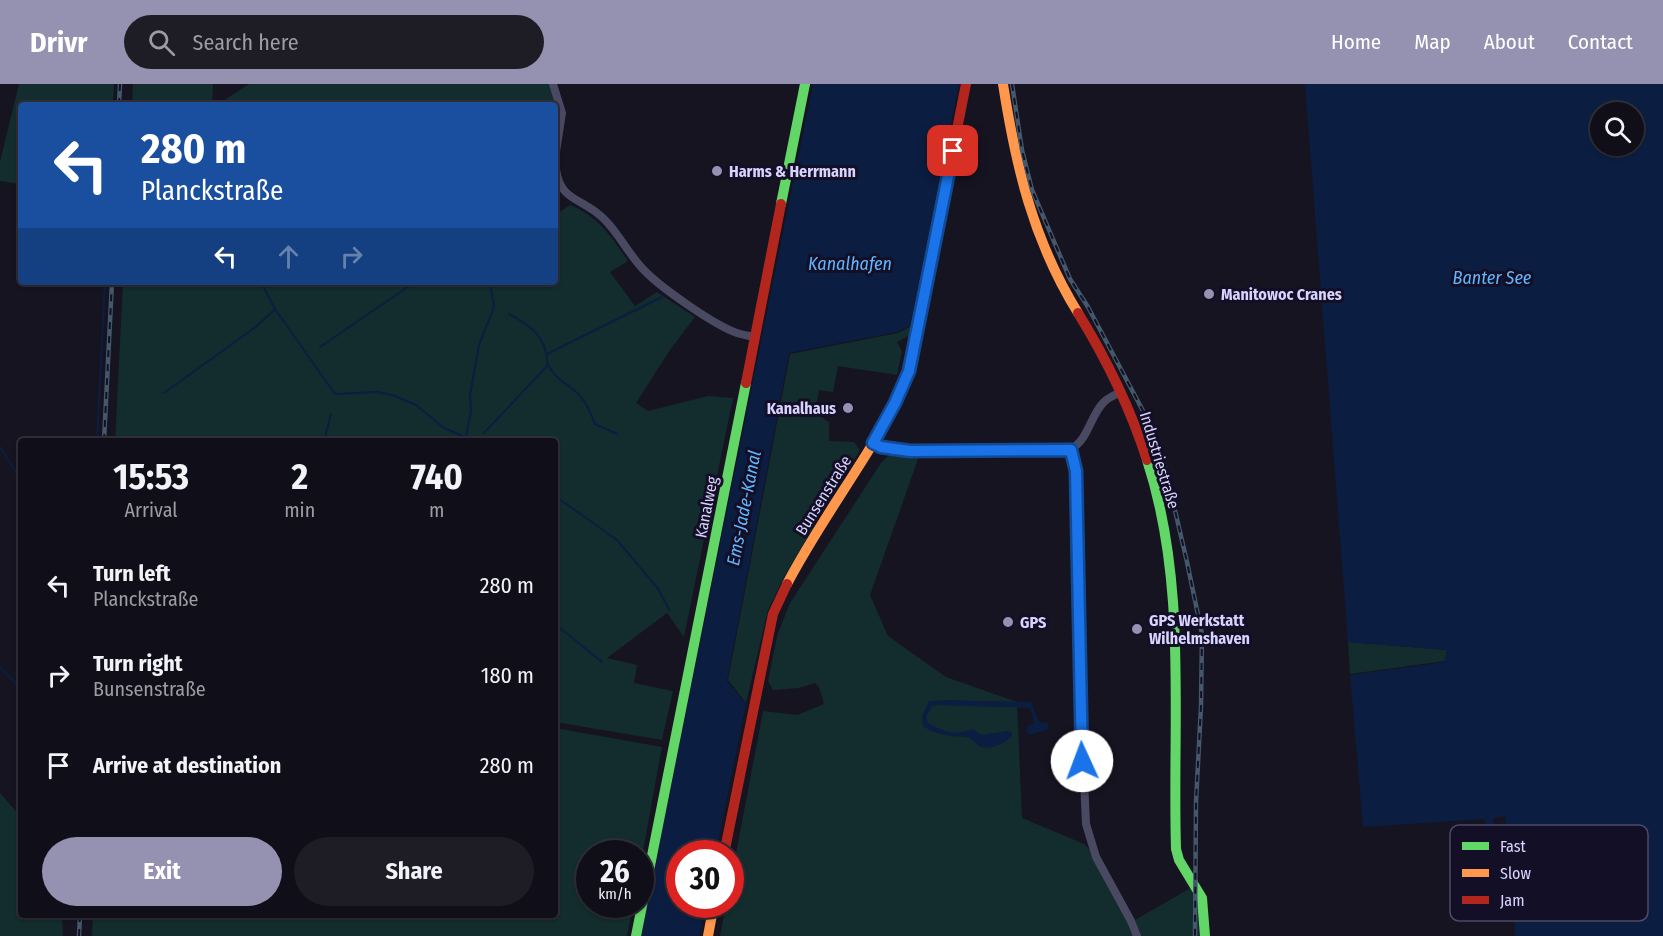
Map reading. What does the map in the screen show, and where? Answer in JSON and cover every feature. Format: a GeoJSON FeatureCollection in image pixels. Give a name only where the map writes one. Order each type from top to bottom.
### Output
{"type":"FeatureCollection","features":[{"type":"Feature","properties":{"kind":"street"},"geometry":{"type":"LineString","coordinates":[[553,84],[562,113],[558,139]]}},
{"type":"Feature","properties":{"kind":"street","name":"Kanalweg"},"geometry":{"type":"LineString","coordinates":[[636,936],[805,84]]}},
{"type":"Feature","properties":{"kind":"street","name":"Bunsenstraße"},"geometry":{"type":"LineString","coordinates":[[727,840],[773,614],[799,562],[873,443],[909,371],[966,84]]}},
{"type":"Feature","properties":{"kind":"street","name":"Industriestraße"},"geometry":{"type":"LineString","coordinates":[[1003,84],[1012,145],[1032,221],[1054,272],[1110,368],[1121,392],[1138,432],[1161,507],[1171,583],[1175,637],[1176,849],[1179,860],[1202,898],[1205,936]]}},
{"type":"Feature","properties":{"kind":"street"},"geometry":{"type":"LineString","coordinates":[[558,178],[564,191],[575,201],[603,217],[636,262],[653,279],[729,329],[755,337]]}},
{"type":"Feature","properties":{"kind":"street"},"geometry":{"type":"LineString","coordinates":[[873,443],[881,447],[910,451],[1071,450],[1081,440],[1104,401],[1121,392]]}},
{"type":"Feature","properties":{"kind":"street"},"geometry":{"type":"LineString","coordinates":[[1071,450],[1076,471],[1079,666],[1086,824],[1096,857],[1137,936]]}},
{"type":"Feature","properties":{"kind":"street"},"geometry":{"type":"LineString","coordinates":[[708,936],[711,918]]}},
{"type":"Feature","properties":{"kind":"green space"},"geometry":{"type":"Polygon","coordinates":[[[19,84],[114,84],[113,102],[18,102],[18,184],[0,181],[0,162],[19,84]]]}},
{"type":"Feature","properties":{"kind":"green space"},"geometry":{"type":"Polygon","coordinates":[[[133,84],[213,84],[212,102],[132,102],[133,84]]]}},
{"type":"Feature","properties":{"kind":"green space"},"geometry":{"type":"Polygon","coordinates":[[[249,84],[551,84],[554,102],[222,102],[249,84]]]}},
{"type":"Feature","properties":{"kind":"green space"},"geometry":{"type":"Polygon","coordinates":[[[570,205],[589,215],[610,236],[628,261],[610,272],[635,306],[657,292],[695,317],[670,350],[636,403],[648,411],[708,396],[733,398],[684,637],[667,613],[607,658],[637,665],[634,683],[673,691],[662,740],[558,723],[558,438],[115,438],[123,285],[558,285],[558,213],[570,205]]]}},
{"type":"Feature","properties":{"kind":"green space"},"geometry":{"type":"Polygon","coordinates":[[[910,327],[912,334],[897,342],[902,351],[897,375],[838,366],[833,392],[819,390],[815,413],[829,422],[829,441],[854,442],[860,450],[785,575],[768,610],[746,703],[728,680],[790,354],[898,333],[910,327]]]}},
{"type":"Feature","properties":{"kind":"green space"},"geometry":{"type":"Polygon","coordinates":[[[890,454],[918,459],[870,595],[888,636],[946,677],[1017,702],[1022,818],[1084,844],[1098,859],[1135,936],[720,936],[723,918],[744,918],[744,840],[739,840],[763,711],[797,715],[824,704],[819,687],[815,683],[799,688],[773,690],[768,681],[777,636],[790,603],[881,463],[890,454]]]}},
{"type":"Feature","properties":{"kind":"green space"},"geometry":{"type":"Polygon","coordinates":[[[1348,642],[1447,650],[1445,661],[1350,674],[1348,642]]]}},
{"type":"Feature","properties":{"kind":"green space"},"geometry":{"type":"Polygon","coordinates":[[[558,729],[662,747],[645,840],[576,840],[576,918],[630,918],[627,936],[92,936],[93,918],[558,918],[558,729]]]}},
{"type":"Feature","properties":{"kind":"green space"},"geometry":{"type":"Polygon","coordinates":[[[0,793],[18,814],[18,918],[62,918],[63,936],[0,936],[0,793]]]}},
{"type":"Feature","properties":{"kind":"green space"},"geometry":{"type":"Polygon","coordinates":[[[1194,886],[1200,903],[1200,936],[1141,936],[1135,920],[1194,886]]]}},
{"type":"Feature","properties":{"kind":"water","name":"Kanalhafen"},"geometry":{"type":"Polygon","coordinates":[[[813,84],[959,84],[910,326],[897,332],[789,353],[727,681],[746,704],[719,840],[666,840],[666,918],[703,918],[699,936],[641,936],[645,918],[654,918],[654,872],[813,84]]]}},
{"type":"Feature","properties":{"kind":"water","name":"Banter See"},"geometry":{"type":"Polygon","coordinates":[[[1305,84],[1663,84],[1663,936],[1515,936],[1514,921],[1648,921],[1648,825],[1506,825],[1505,816],[1493,818],[1493,825],[1486,825],[1485,819],[1363,827],[1350,675],[1445,662],[1447,650],[1348,642],[1305,84]]]}},
{"type":"Feature","properties":{"kind":"water"},"geometry":{"type":"Polygon","coordinates":[[[929,701],[1031,702],[1039,722],[1048,723],[1049,729],[1029,735],[1026,730],[1034,723],[1030,708],[936,705],[931,707],[926,718],[929,724],[941,729],[955,733],[973,729],[981,735],[1007,731],[1011,732],[1012,736],[998,745],[985,748],[967,737],[938,733],[923,726],[922,716],[929,701]]]}},
{"type":"Feature","properties":{"kind":"waterway"},"geometry":{"type":"LineString","coordinates":[[97,438],[105,285]]}},
{"type":"Feature","properties":{"kind":"waterway"},"geometry":{"type":"LineString","coordinates":[[263,285],[275,309],[335,394],[378,392],[395,396],[416,405],[444,428],[467,438]]}},
{"type":"Feature","properties":{"kind":"waterway"},"geometry":{"type":"LineString","coordinates":[[320,347],[411,285]]}},
{"type":"Feature","properties":{"kind":"waterway"},"geometry":{"type":"LineString","coordinates":[[466,436],[471,412],[470,395],[479,345],[494,307],[490,285]]}},
{"type":"Feature","properties":{"kind":"waterway"},"geometry":{"type":"LineString","coordinates":[[547,354],[662,297]]}},
{"type":"Feature","properties":{"kind":"waterway"},"geometry":{"type":"LineString","coordinates":[[164,393],[257,326],[274,310]]}},
{"type":"Feature","properties":{"kind":"waterway"},"geometry":{"type":"LineString","coordinates":[[484,433],[548,365],[541,340],[525,323],[509,314]]}},
{"type":"Feature","properties":{"kind":"waterway"},"geometry":{"type":"LineString","coordinates":[[548,365],[557,377],[582,398],[595,424],[617,434]]}},
{"type":"Feature","properties":{"kind":"waterway"},"geometry":{"type":"LineString","coordinates":[[325,438],[331,414]]}},
{"type":"Feature","properties":{"kind":"waterway"},"geometry":{"type":"LineString","coordinates":[[0,447],[18,475]]}},
{"type":"Feature","properties":{"kind":"waterway"},"geometry":{"type":"LineString","coordinates":[[558,498],[617,540],[659,590],[669,610]]}},
{"type":"Feature","properties":{"kind":"waterway"},"geometry":{"type":"LineString","coordinates":[[558,626],[602,662]]}},
{"type":"Feature","properties":{"kind":"waterway"},"geometry":{"type":"LineString","coordinates":[[0,667],[18,686]]}},
{"type":"Feature","properties":{"kind":"railway"},"geometry":{"type":"LineString","coordinates":[[119,102],[120,84]]}},
{"type":"Feature","properties":{"kind":"railway"},"geometry":{"type":"LineString","coordinates":[[1012,84],[1022,150],[1032,190],[1070,279],[1088,307],[1151,426],[1164,463],[1187,562],[1202,634],[1196,802],[1195,936]]}},
{"type":"Feature","properties":{"kind":"railway"},"geometry":{"type":"LineString","coordinates":[[104,438],[112,285]]}},
{"type":"Feature","properties":{"kind":"railway"},"geometry":{"type":"LineString","coordinates":[[79,936],[80,918]]}},
{"type":"Feature","properties":{"kind":"traffic: fast"},"geometry":{"type":"LineString","coordinates":[[781,204],[805,84]]}},
{"type":"Feature","properties":{"kind":"traffic: fast"},"geometry":{"type":"LineString","coordinates":[[636,936],[746,383]]}},
{"type":"Feature","properties":{"kind":"traffic: fast"},"geometry":{"type":"LineString","coordinates":[[1147,460],[1160,507],[1173,604],[1176,849],[1179,860],[1202,898],[1205,936]]}},
{"type":"Feature","properties":{"kind":"traffic: slow"},"geometry":{"type":"LineString","coordinates":[[1003,84],[1014,145],[1028,202],[1049,258],[1078,313]]}},
{"type":"Feature","properties":{"kind":"traffic: slow"},"geometry":{"type":"LineString","coordinates":[[787,584],[889,417],[910,366]]}},
{"type":"Feature","properties":{"kind":"traffic: slow"},"geometry":{"type":"LineString","coordinates":[[708,936],[711,918]]}},
{"type":"Feature","properties":{"kind":"traffic: jam"},"geometry":{"type":"LineString","coordinates":[[910,366],[966,84]]}},
{"type":"Feature","properties":{"kind":"traffic: jam"},"geometry":{"type":"LineString","coordinates":[[746,383],[781,204]]}},
{"type":"Feature","properties":{"kind":"traffic: jam"},"geometry":{"type":"LineString","coordinates":[[1078,313],[1117,384],[1147,460]]}},
{"type":"Feature","properties":{"kind":"traffic: jam"},"geometry":{"type":"LineString","coordinates":[[727,840],[773,614],[787,584]]}},
{"type":"Feature","properties":{"kind":"place","name":"Harms & Herrmann"},"geometry":{"type":"Point","coordinates":[717,171]}},
{"type":"Feature","properties":{"kind":"place","name":"Manitowoc Cranes"},"geometry":{"type":"Point","coordinates":[1209,294]}},
{"type":"Feature","properties":{"kind":"place","name":"Kanalhaus"},"geometry":{"type":"Point","coordinates":[848,408]}},
{"type":"Feature","properties":{"kind":"place","name":"GPS"},"geometry":{"type":"Point","coordinates":[1008,622]}},
{"type":"Feature","properties":{"kind":"place","name":"GPS Werkstatt Wilhelmshaven"},"geometry":{"type":"Point","coordinates":[1137,629]}},
{"type":"Feature","properties":{"kind":"route"},"geometry":{"type":"LineString","coordinates":[[953,151],[909,371],[873,443],[881,447],[910,451],[1071,450],[1076,471],[1082,761]]}},
{"type":"Feature","properties":{"kind":"water label","name":"Ems-Jade-Kanal"},"geometry":{"type":"Point","coordinates":[744,508]}}]}
